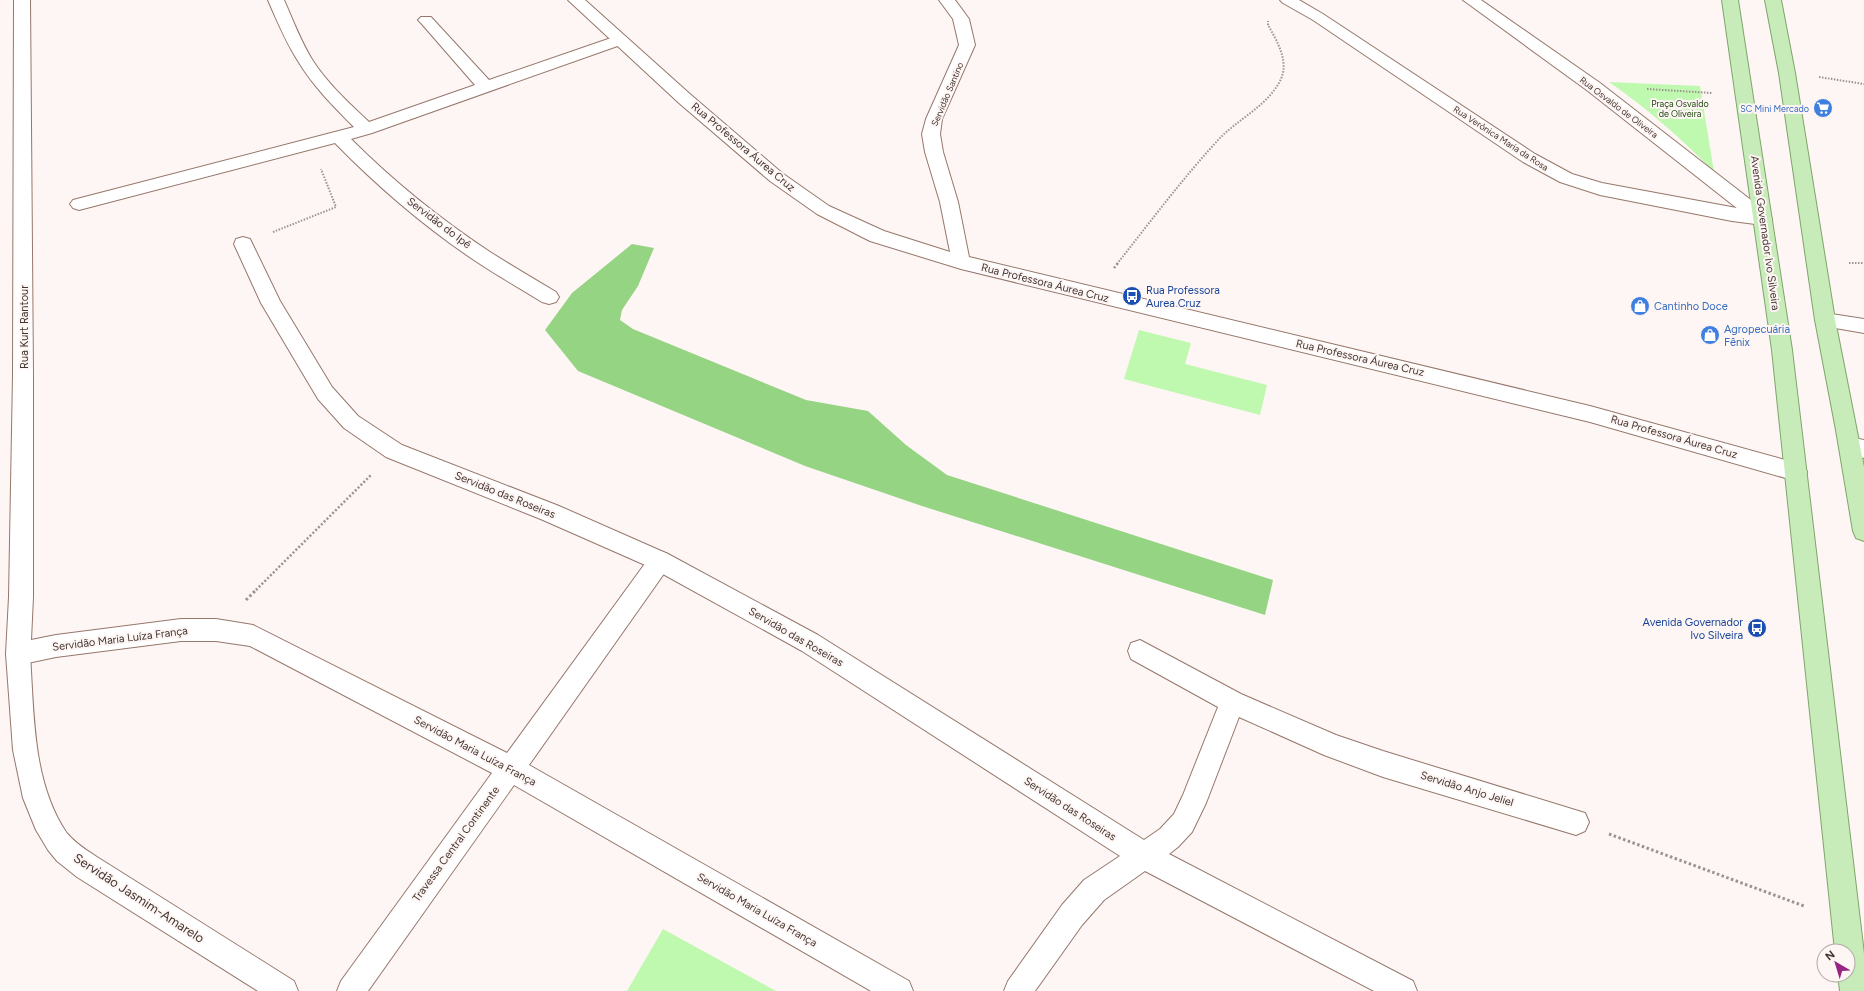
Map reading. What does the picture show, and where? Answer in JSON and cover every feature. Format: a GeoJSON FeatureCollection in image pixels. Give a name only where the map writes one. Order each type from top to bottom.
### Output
{"type":"FeatureCollection","features":[{"type":"Feature","properties":{"kind":"main road","name":"Avenida Governador Ivo Silveira"},"geometry":{"type":"LineString","coordinates":[[1730,0],[1782,350],[1854,991]]}},
{"type":"Feature","properties":{"kind":"main road"},"geometry":{"type":"LineString","coordinates":[[1773,0],[1787,73],[1825,320],[1857,448],[1864,530]]}},
{"type":"Feature","properties":{"kind":"street","name":"Rua Kurt Rantour"},"geometry":{"type":"LineString","coordinates":[[18,654],[21,597],[24,375],[22,0]]}},
{"type":"Feature","properties":{"kind":"street"},"geometry":{"type":"LineString","coordinates":[[276,0],[294,40],[311,68],[329,92],[366,129]]}},
{"type":"Feature","properties":{"kind":"street","name":"Rua Professora Áurea Cruz"},"geometry":{"type":"LineString","coordinates":[[576,0],[685,99],[776,177],[810,202],[847,223],[877,236],[962,262],[1101,297],[1590,414],[1796,472]]}},
{"type":"Feature","properties":{"kind":"street","name":"Servidão Santino"},"geometry":{"type":"LineString","coordinates":[[948,0],[961,19],[967,45],[934,119],[931,134],[934,152],[949,202],[962,262]]}},
{"type":"Feature","properties":{"kind":"street","name":"Rua Verônica Maria da Rosa"},"geometry":{"type":"LineString","coordinates":[[1288,0],[1318,18],[1529,158],[1566,178],[1600,189],[1763,218]]}},
{"type":"Feature","properties":{"kind":"street","name":"Rua Osvaldo de Oliveira"},"geometry":{"type":"LineString","coordinates":[[1471,0],[1594,87],[1763,218]]}},
{"type":"Feature","properties":{"kind":"street"},"geometry":{"type":"LineString","coordinates":[[426,20],[486,86]]}},
{"type":"Feature","properties":{"kind":"street"},"geometry":{"type":"LineString","coordinates":[[79,204],[366,129],[620,40]]}},
{"type":"Feature","properties":{"kind":"street","name":"Servidão do Ipê"},"geometry":{"type":"LineString","coordinates":[[339,137],[366,166],[417,208],[477,252],[549,297]]}},
{"type":"Feature","properties":{"kind":"street","name":"Servidão das Roseiras"},"geometry":{"type":"LineString","coordinates":[[242,244],[271,303],[325,393],[351,422],[394,451],[551,513],[660,561],[810,643],[1145,856],[1403,991]]}},
{"type":"Feature","properties":{"kind":"street"},"geometry":{"type":"LineString","coordinates":[[1825,320],[1864,326]]}},
{"type":"Feature","properties":{"kind":"street","name":"Travessa Central Continente"},"geometry":{"type":"LineString","coordinates":[[351,991],[660,561]]}},
{"type":"Feature","properties":{"kind":"street","name":"Servidão Maria Luíza França"},"geometry":{"type":"LineString","coordinates":[[18,654],[56,646],[181,630],[216,630],[253,636],[510,769],[899,991]]}},
{"type":"Feature","properties":{"kind":"street","name":"Servidão Anjo Jeliel"},"geometry":{"type":"LineString","coordinates":[[1140,651],[1232,702],[1333,746],[1383,764],[1576,822]]}},
{"type":"Feature","properties":{"kind":"street","name":"Servidão Jasmim-Amarelo"},"geometry":{"type":"LineString","coordinates":[[18,654],[24,751],[45,820],[58,842],[87,867],[284,991]]}},
{"type":"Feature","properties":{"kind":"street"},"geometry":{"type":"LineString","coordinates":[[1018,991],[1072,915],[1094,890],[1169,838],[1183,823],[1193,803],[1232,702]]}},
{"type":"Feature","properties":{"kind":"path"},"geometry":{"type":"LineString","coordinates":[[1113,270],[1149,222],[1221,137],[1272,92],[1281,79],[1284,63],[1280,49],[1268,25],[1268,17],[1276,8],[1288,0]]}},
{"type":"Feature","properties":{"kind":"path"},"geometry":{"type":"LineString","coordinates":[[1787,73],[1864,84]]}},
{"type":"Feature","properties":{"kind":"path"},"geometry":{"type":"LineString","coordinates":[[1594,87],[1744,94]]}},
{"type":"Feature","properties":{"kind":"path"},"geometry":{"type":"LineString","coordinates":[[242,244],[336,207],[324,173],[309,145]]}},
{"type":"Feature","properties":{"kind":"path"},"geometry":{"type":"LineString","coordinates":[[216,630],[394,451]]}},
{"type":"Feature","properties":{"kind":"path"},"geometry":{"type":"LineString","coordinates":[[1576,822],[1804,906]]}},
{"type":"Feature","properties":{"kind":"green space","name":"Praça Osvaldo de Oliveira"},"geometry":{"type":"Polygon","coordinates":[[[1609,82],[1700,86],[1714,172],[1664,124],[1609,82]]]}},
{"type":"Feature","properties":{"kind":"green space"},"geometry":{"type":"Polygon","coordinates":[[[632,244],[654,248],[638,286],[622,310],[620,320],[633,329],[806,400],[868,411],[906,445],[947,475],[1273,580],[1265,615],[922,506],[805,466],[578,371],[545,330],[572,293],[632,244]]]}},
{"type":"Feature","properties":{"kind":"green space"},"geometry":{"type":"Polygon","coordinates":[[[1139,330],[1191,343],[1185,364],[1267,385],[1260,415],[1124,379],[1139,330]]]}},
{"type":"Feature","properties":{"kind":"green space"},"geometry":{"type":"Polygon","coordinates":[[[663,929],[776,991],[627,991],[663,929]]]}},
{"type":"Feature","properties":{"kind":"place","name":"SC Mini Mercado"},"geometry":{"type":"Point","coordinates":[1823,108]}},
{"type":"Feature","properties":{"kind":"place","name":"Rua Professora Aurea Cruz"},"geometry":{"type":"Point","coordinates":[1132,296]}},
{"type":"Feature","properties":{"kind":"place","name":"Cantinho Doce"},"geometry":{"type":"Point","coordinates":[1640,306]}},
{"type":"Feature","properties":{"kind":"place","name":"Agropecuária Fênix"},"geometry":{"type":"Point","coordinates":[1710,335]}},
{"type":"Feature","properties":{"kind":"place","name":"Avenida Governador Ivo Silveira"},"geometry":{"type":"Point","coordinates":[1757,628]}}]}
